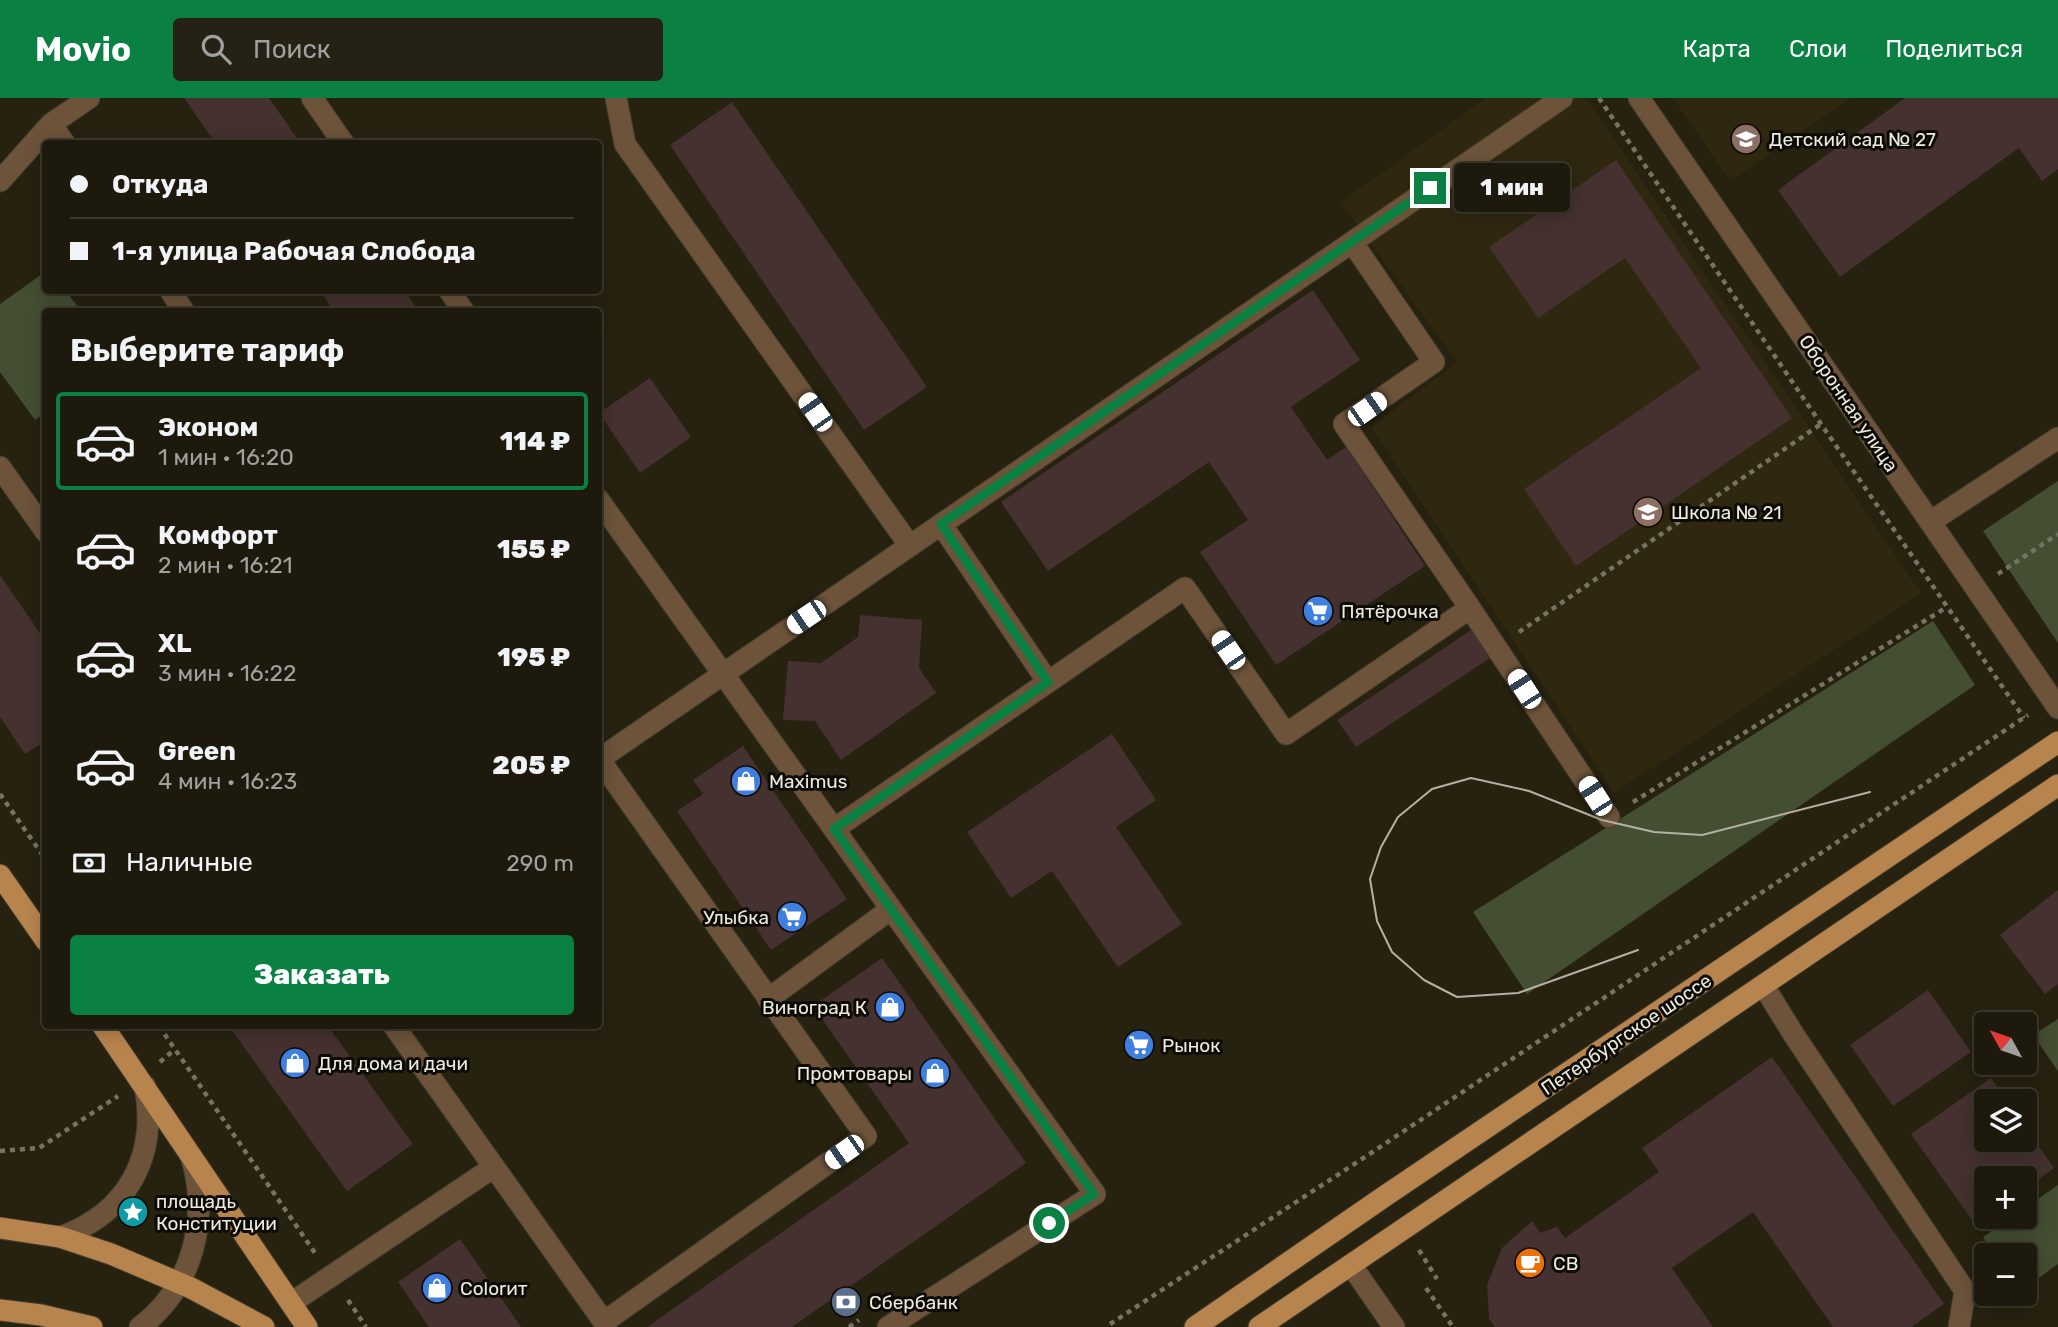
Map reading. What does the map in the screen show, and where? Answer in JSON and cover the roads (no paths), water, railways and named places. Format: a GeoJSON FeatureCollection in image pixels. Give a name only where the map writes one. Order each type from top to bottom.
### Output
{"type":"FeatureCollection","features":[{"type":"Feature","properties":{"kind":"main road","name":"Петербургское шоссе"},"geometry":{"type":"LineString","coordinates":[[1195,1327],[2058,742]]}},
{"type":"Feature","properties":{"kind":"main road","name":"Петербургское шоссе"},"geometry":{"type":"LineString","coordinates":[[1259,1327],[2058,785]]}},
{"type":"Feature","properties":{"kind":"main road"},"geometry":{"type":"LineString","coordinates":[[0,875],[42,935]]}},
{"type":"Feature","properties":{"kind":"main road"},"geometry":{"type":"LineString","coordinates":[[1744,955],[1763,985]]}},
{"type":"Feature","properties":{"kind":"main road"},"geometry":{"type":"LineString","coordinates":[[105,1029],[307,1327]]}},
{"type":"Feature","properties":{"kind":"main road"},"geometry":{"type":"LineString","coordinates":[[0,1228],[60,1237],[111,1254],[179,1282],[264,1327]]}},
{"type":"Feature","properties":{"kind":"main road"},"geometry":{"type":"LineString","coordinates":[[1330,1236],[1351,1265]]}},
{"type":"Feature","properties":{"kind":"main road"},"geometry":{"type":"LineString","coordinates":[[0,1310],[41,1315],[92,1327]]}},
{"type":"Feature","properties":{"kind":"street"},"geometry":{"type":"LineString","coordinates":[[0,181],[51,124],[89,98]]}},
{"type":"Feature","properties":{"kind":"street"},"geometry":{"type":"LineString","coordinates":[[312,98],[341,140]]}},
{"type":"Feature","properties":{"kind":"street"},"geometry":{"type":"LineString","coordinates":[[616,98],[625,144],[910,546]]}},
{"type":"Feature","properties":{"kind":"street"},"geometry":{"type":"LineString","coordinates":[[602,757],[1562,98]]}},
{"type":"Feature","properties":{"kind":"street","name":"Оборонная улица"},"geometry":{"type":"LineString","coordinates":[[1639,98],[2058,708]]}},
{"type":"Feature","properties":{"kind":"street"},"geometry":{"type":"LineString","coordinates":[[51,124],[62,140]]}},
{"type":"Feature","properties":{"kind":"street"},"geometry":{"type":"LineString","coordinates":[[1352,242],[1434,362],[1344,424],[1609,817]]}},
{"type":"Feature","properties":{"kind":"street"},"geometry":{"type":"LineString","coordinates":[[1930,522],[2058,438]]}},
{"type":"Feature","properties":{"kind":"street"},"geometry":{"type":"LineString","coordinates":[[0,467],[42,526]]}},
{"type":"Feature","properties":{"kind":"street"},"geometry":{"type":"LineString","coordinates":[[602,505],[1094,1194],[888,1327]]}},
{"type":"Feature","properties":{"kind":"street"},"geometry":{"type":"LineString","coordinates":[[941,524],[1048,682]]}},
{"type":"Feature","properties":{"kind":"street"},"geometry":{"type":"LineString","coordinates":[[834,829],[1185,588],[1286,734],[1470,608]]}},
{"type":"Feature","properties":{"kind":"street"},"geometry":{"type":"LineString","coordinates":[[396,1029],[604,1322],[866,1136],[602,763]]}},
{"type":"Feature","properties":{"kind":"street"},"geometry":{"type":"LineString","coordinates":[[768,999],[891,909]]}},
{"type":"Feature","properties":{"kind":"street"},"geometry":{"type":"LineString","coordinates":[[1763,985],[1965,1291],[1959,1327]]}},
{"type":"Feature","properties":{"kind":"street"},"geometry":{"type":"LineString","coordinates":[[60,1237],[82,1228],[102,1215],[120,1198],[133,1178],[143,1156],[148,1132],[149,1108],[143,1083]]}},
{"type":"Feature","properties":{"kind":"street"},"geometry":{"type":"LineString","coordinates":[[140,1327],[156,1313],[179,1282],[190,1258],[198,1223],[198,1186],[189,1152]]}},
{"type":"Feature","properties":{"kind":"street"},"geometry":{"type":"LineString","coordinates":[[291,1303],[494,1167]]}},
{"type":"Feature","properties":{"kind":"street"},"geometry":{"type":"LineString","coordinates":[[1351,1265],[1394,1327]]}},
{"type":"Feature","properties":{"kind":"tram line"},"geometry":{"type":"LineString","coordinates":[[1638,950],[1518,993],[1457,997],[1424,980],[1392,952],[1377,921],[1370,879],[1381,847],[1398,817],[1432,789],[1471,778],[1529,791],[1602,820],[1654,832],[1702,835],[1870,792]]}},
{"type":"Feature","properties":{"kind":"place","name":"Детский сад № 27"},"geometry":{"type":"Point","coordinates":[1746,139]}},
{"type":"Feature","properties":{"kind":"place","name":"Школа № 21"},"geometry":{"type":"Point","coordinates":[1648,512]}},
{"type":"Feature","properties":{"kind":"place","name":"Пятёрочка"},"geometry":{"type":"Point","coordinates":[1318,611]}},
{"type":"Feature","properties":{"kind":"place","name":"Maximus"},"geometry":{"type":"Point","coordinates":[746,781]}},
{"type":"Feature","properties":{"kind":"place","name":"Улыбка"},"geometry":{"type":"Point","coordinates":[792,917]}},
{"type":"Feature","properties":{"kind":"place","name":"Виноград К"},"geometry":{"type":"Point","coordinates":[890,1007]}},
{"type":"Feature","properties":{"kind":"place","name":"Рынок"},"geometry":{"type":"Point","coordinates":[1139,1045]}},
{"type":"Feature","properties":{"kind":"place","name":"Для дома и дачи"},"geometry":{"type":"Point","coordinates":[295,1063]}},
{"type":"Feature","properties":{"kind":"place","name":"Промтовары"},"geometry":{"type":"Point","coordinates":[935,1073]}},
{"type":"Feature","properties":{"kind":"place","name":"площадь Конституции"},"geometry":{"type":"Point","coordinates":[133,1212]}},
{"type":"Feature","properties":{"kind":"place","name":"СВ"},"geometry":{"type":"Point","coordinates":[1530,1263]}},
{"type":"Feature","properties":{"kind":"place","name":"Colorит"},"geometry":{"type":"Point","coordinates":[437,1288]}},
{"type":"Feature","properties":{"kind":"place","name":"Сбербанк"},"geometry":{"type":"Point","coordinates":[846,1302]}}]}
